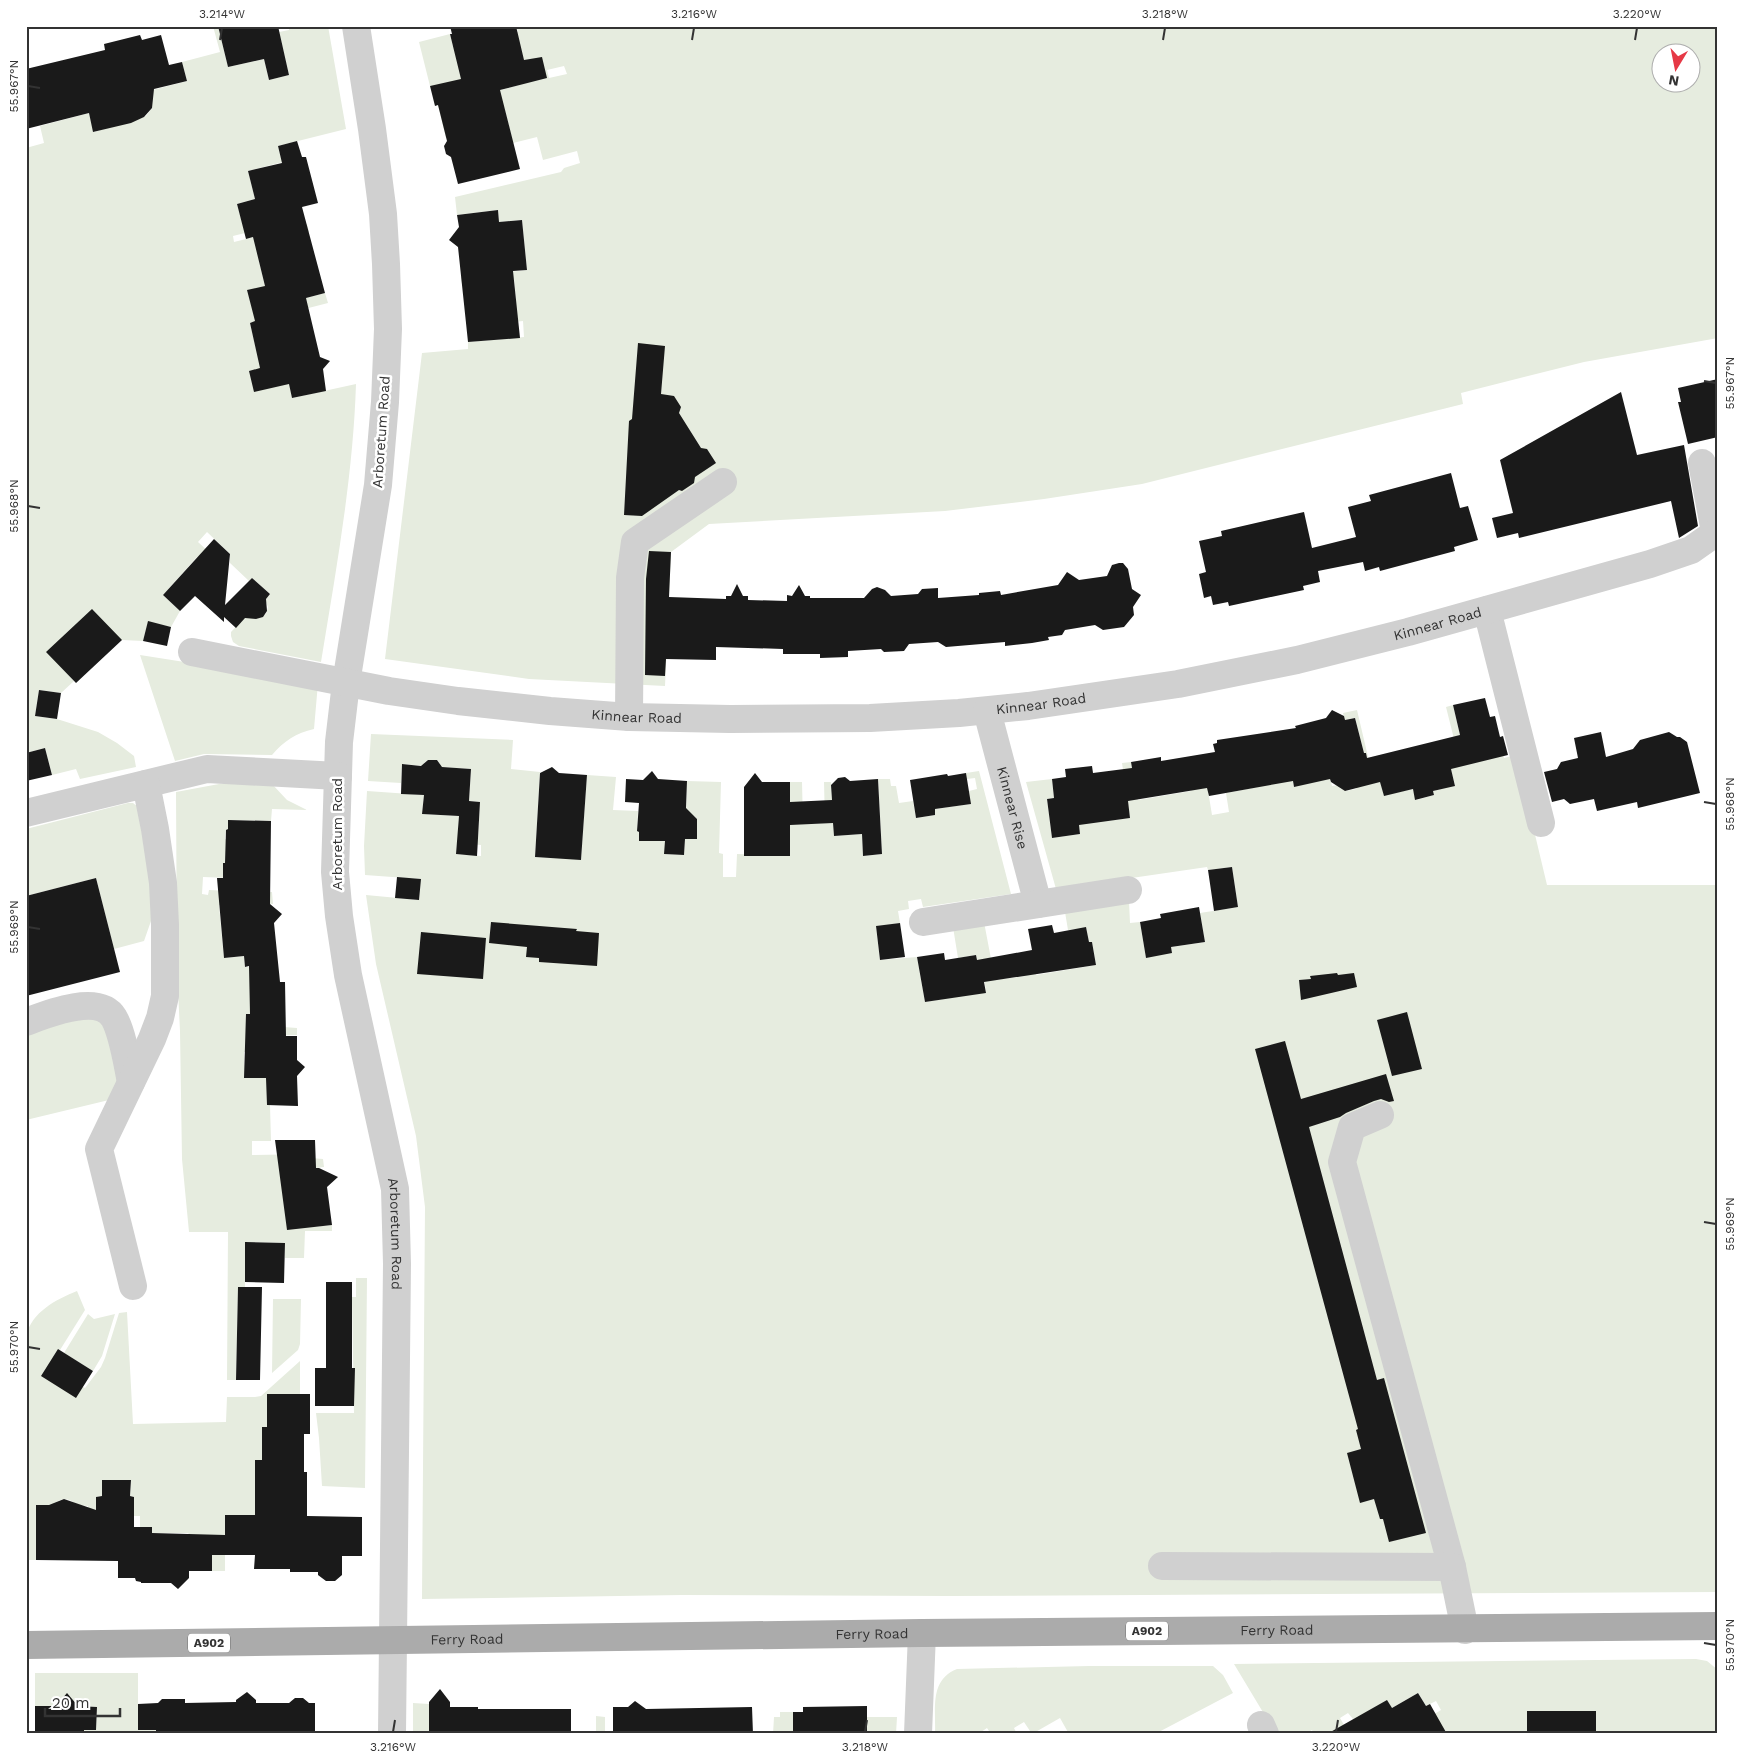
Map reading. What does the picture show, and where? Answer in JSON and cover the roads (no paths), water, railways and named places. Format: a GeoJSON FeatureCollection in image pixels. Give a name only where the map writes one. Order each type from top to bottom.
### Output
{"type":"FeatureCollection","features":[{"type":"Feature","properties":{"kind":"main road","name":"Ferry Road"},"geometry":{"type":"LineString","coordinates":[[26,1645],[922,1633],[1465,1630],[1718,1626]]}},
{"type":"Feature","properties":{"kind":"street","name":"Arboretum Road"},"geometry":{"type":"LineString","coordinates":[[356,26],[377,164],[386,264],[388,329],[385,402],[378,485],[346,683],[339,742],[336,872],[340,922],[354,1008],[394,1189],[397,1224],[392,1734]]}},
{"type":"Feature","properties":{"kind":"street","name":"Kinnear Road"},"geometry":{"type":"LineString","coordinates":[[192,652],[346,683],[468,703],[559,712],[629,717],[781,719],[870,718],[987,711],[1229,675],[1350,647],[1673,557],[1691,550],[1716,531],[1702,463]]}},
{"type":"Feature","properties":{"kind":"street"},"geometry":{"type":"LineString","coordinates":[[629,717],[630,578],[635,542],[723,482]]}},
{"type":"Feature","properties":{"kind":"street"},"geometry":{"type":"LineString","coordinates":[[1487,610],[1541,823]]}},
{"type":"Feature","properties":{"kind":"street","name":"Kinnear Rise"},"geometry":{"type":"LineString","coordinates":[[987,711],[1038,904]]}},
{"type":"Feature","properties":{"kind":"street"},"geometry":{"type":"LineString","coordinates":[[26,813],[207,769],[338,776]]}},
{"type":"Feature","properties":{"kind":"street"},"geometry":{"type":"LineString","coordinates":[[133,1286],[99,1149],[154,1034],[165,996],[166,935],[163,883],[156,829],[146,784]]}},
{"type":"Feature","properties":{"kind":"street"},"geometry":{"type":"LineString","coordinates":[[923,922],[1128,890]]}},
{"type":"Feature","properties":{"kind":"street"},"geometry":{"type":"LineString","coordinates":[[26,1022],[42,1016],[88,1005],[102,1007],[115,1019],[131,1082]]}},
{"type":"Feature","properties":{"kind":"street"},"geometry":{"type":"LineString","coordinates":[[1380,1116],[1352,1127],[1342,1162],[1452,1568],[1465,1630]]}},
{"type":"Feature","properties":{"kind":"street"},"geometry":{"type":"LineString","coordinates":[[1162,1566],[1452,1568]]}},
{"type":"Feature","properties":{"kind":"street"},"geometry":{"type":"LineString","coordinates":[[918,1734],[922,1633]]}}]}
